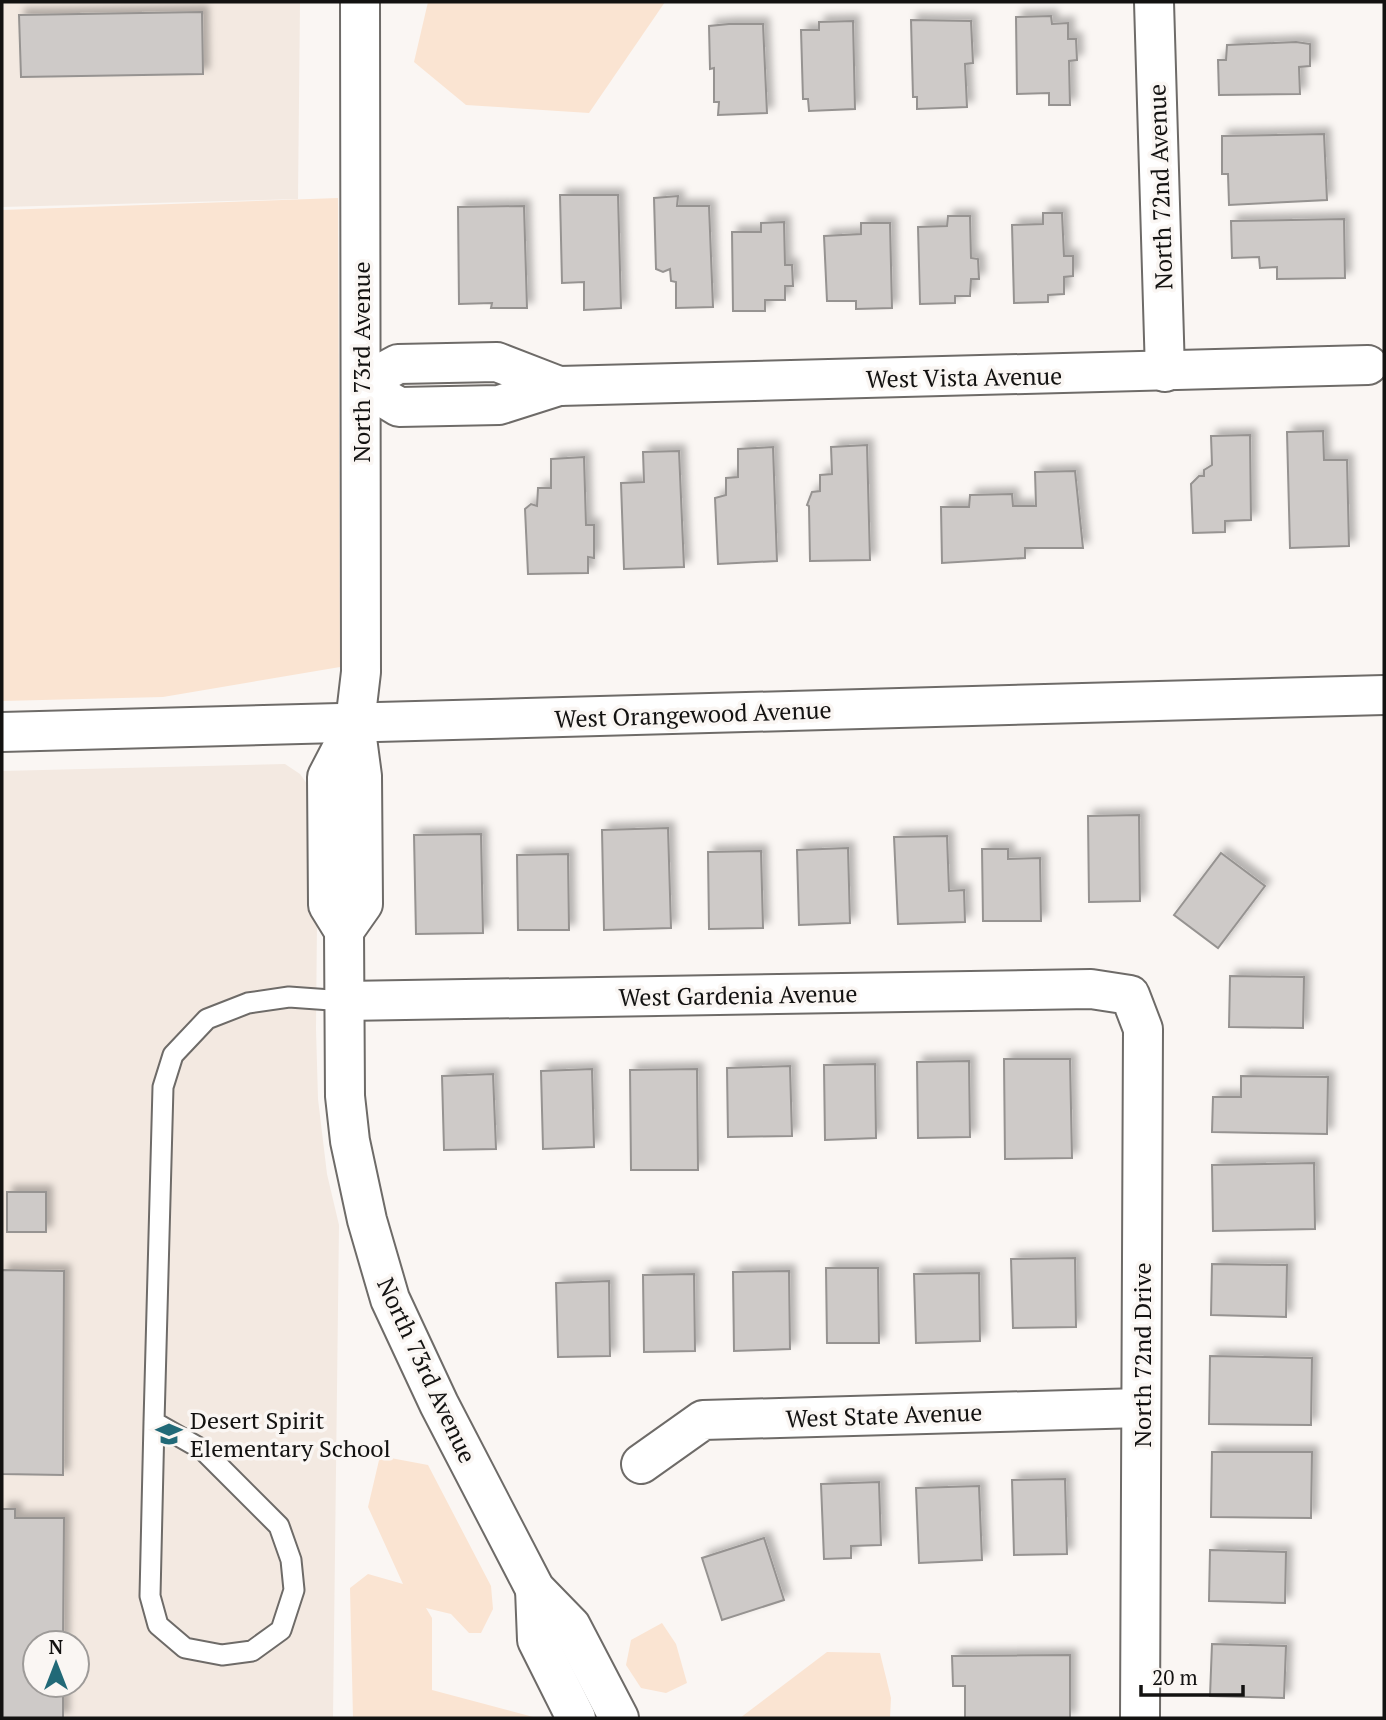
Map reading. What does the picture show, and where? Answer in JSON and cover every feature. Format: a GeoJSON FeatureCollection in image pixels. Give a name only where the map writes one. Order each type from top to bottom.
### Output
{"type":"FeatureCollection","features":[{"type":"Feature","properties":{"kind":"street","name":"North 73rd Avenue"},"geometry":{"type":"LineString","coordinates":[[360,2],[361,672],[355,723],[362,776],[363,904],[344,931],[343,1062],[350,1141],[367,1220],[390,1299],[439,1404],[534,1589],[571,1626],[619,1718]]}},
{"type":"Feature","properties":{"kind":"street","name":"North 72nd Avenue"},"geometry":{"type":"LineString","coordinates":[[1154,2],[1165,372]]}},
{"type":"Feature","properties":{"kind":"street","name":"West Vista Avenue"},"geometry":{"type":"LineString","coordinates":[[361,384],[399,407],[499,405],[559,386],[1368,365]]}},
{"type":"Feature","properties":{"kind":"street","name":"West Orangewood Avenue"},"geometry":{"type":"LineString","coordinates":[[2,732],[1384,695]]}},
{"type":"Feature","properties":{"kind":"street","name":"West Gardenia Avenue"},"geometry":{"type":"LineString","coordinates":[[345,1001],[1091,989],[1130,995]]}},
{"type":"Feature","properties":{"kind":"street","name":"North 72nd Drive"},"geometry":{"type":"LineString","coordinates":[[1130,995],[1143,1029],[1140,1718]]}},
{"type":"Feature","properties":{"kind":"street","name":"West State Avenue"},"geometry":{"type":"LineString","coordinates":[[641,1464],[703,1420],[1141,1408]]}},
{"type":"Feature","properties":{"kind":"street","name":"North 73rd Avenue"},"geometry":{"type":"LineString","coordinates":[[534,1589],[537,1640],[576,1718]]}},
{"type":"Feature","properties":{"kind":"lane"},"geometry":{"type":"LineString","coordinates":[[154,1422],[202,1450],[279,1526],[291,1560],[294,1590],[281,1630],[252,1651],[222,1655],[184,1648],[158,1625],[150,1596],[154,1422],[163,1087],[173,1055],[207,1019],[248,1003],[289,997],[345,1001]]}},
{"type":"Feature","properties":{"kind":"shaded area"},"geometry":{"type":"Polygon","coordinates":[[[2,2],[300,2],[298,199],[2,207],[2,2]]]}},
{"type":"Feature","properties":{"kind":"shaded area"},"geometry":{"type":"Polygon","coordinates":[[[428,2],[665,2],[589,113],[466,105],[414,62],[428,2]]]}},
{"type":"Feature","properties":{"kind":"shaded area"},"geometry":{"type":"Polygon","coordinates":[[[338,198],[340,667],[163,697],[2,701],[2,210],[338,198]]]}},
{"type":"Feature","properties":{"kind":"shaded area","name":"Desert Spirit Elementary School"},"geometry":{"type":"Polygon","coordinates":[[[285,764],[300,774],[310,788],[318,816],[318,1099],[327,1174],[339,1225],[333,1718],[2,1718],[2,771],[285,764]]]}},
{"type":"Feature","properties":{"kind":"shaded area"},"geometry":{"type":"Polygon","coordinates":[[[380,1456],[428,1465],[491,1586],[493,1609],[481,1633],[469,1633],[451,1614],[426,1608],[432,1618],[432,1690],[537,1718],[353,1718],[350,1588],[368,1574],[403,1584],[368,1507],[380,1456]]]}},
{"type":"Feature","properties":{"kind":"shaded area"},"geometry":{"type":"Polygon","coordinates":[[[662,1623],[676,1644],[687,1683],[666,1693],[641,1688],[626,1665],[631,1640],[662,1623]]]}},
{"type":"Feature","properties":{"kind":"shaded area"},"geometry":{"type":"Polygon","coordinates":[[[827,1652],[880,1653],[891,1698],[890,1718],[740,1718],[827,1652]]]}},
{"type":"Feature","properties":{"kind":"building"},"geometry":{"type":"Polygon","coordinates":[[[202,12],[203,74],[21,77],[19,15],[202,12]]]}},
{"type":"Feature","properties":{"kind":"building"},"geometry":{"type":"Polygon","coordinates":[[[1051,16],[1052,24],[1068,23],[1068,39],[1076,39],[1077,60],[1069,61],[1070,105],[1049,105],[1049,93],[1017,94],[1016,17],[1051,16]]]}},
{"type":"Feature","properties":{"kind":"building"},"geometry":{"type":"Polygon","coordinates":[[[911,20],[971,21],[973,63],[965,64],[967,107],[917,109],[917,97],[913,97],[911,20]]]}},
{"type":"Feature","properties":{"kind":"building"},"geometry":{"type":"Polygon","coordinates":[[[853,21],[855,109],[809,111],[808,99],[803,99],[801,30],[819,30],[819,22],[853,21]]]}},
{"type":"Feature","properties":{"kind":"building"},"geometry":{"type":"Polygon","coordinates":[[[763,24],[767,113],[718,115],[719,102],[714,102],[714,68],[710,69],[709,26],[763,24]]]}},
{"type":"Feature","properties":{"kind":"building"},"geometry":{"type":"Polygon","coordinates":[[[1296,42],[1310,44],[1310,66],[1299,67],[1300,94],[1219,95],[1218,60],[1226,60],[1227,45],[1296,42]]]}},
{"type":"Feature","properties":{"kind":"building"},"geometry":{"type":"Polygon","coordinates":[[[1324,134],[1327,200],[1229,205],[1228,174],[1222,174],[1222,136],[1324,134]]]}},
{"type":"Feature","properties":{"kind":"building"},"geometry":{"type":"Polygon","coordinates":[[[560,195],[618,195],[621,308],[584,310],[584,282],[562,283],[560,195]]]}},
{"type":"Feature","properties":{"kind":"building"},"geometry":{"type":"Polygon","coordinates":[[[678,196],[677,206],[709,206],[713,307],[676,308],[676,282],[671,281],[670,269],[663,272],[656,269],[654,198],[678,196]]]}},
{"type":"Feature","properties":{"kind":"building"},"geometry":{"type":"Polygon","coordinates":[[[524,206],[527,308],[491,308],[492,303],[459,304],[458,207],[524,206]]]}},
{"type":"Feature","properties":{"kind":"building"},"geometry":{"type":"Polygon","coordinates":[[[1043,213],[1062,213],[1064,256],[1073,256],[1073,276],[1064,277],[1064,294],[1048,295],[1048,302],[1014,303],[1012,225],[1043,224],[1043,213]]]}},
{"type":"Feature","properties":{"kind":"building"},"geometry":{"type":"Polygon","coordinates":[[[948,216],[970,216],[971,258],[978,259],[979,279],[971,279],[970,296],[955,296],[955,303],[920,304],[918,227],[947,226],[948,216]]]}},
{"type":"Feature","properties":{"kind":"building"},"geometry":{"type":"Polygon","coordinates":[[[1344,219],[1345,278],[1277,279],[1277,267],[1260,268],[1259,257],[1232,258],[1231,221],[1344,219]]]}},
{"type":"Feature","properties":{"kind":"building"},"geometry":{"type":"Polygon","coordinates":[[[784,222],[785,265],[792,265],[793,286],[785,286],[785,300],[765,300],[765,311],[733,311],[732,232],[761,232],[761,223],[784,222]]]}},
{"type":"Feature","properties":{"kind":"building"},"geometry":{"type":"Polygon","coordinates":[[[861,223],[890,223],[892,308],[856,309],[856,301],[827,301],[824,236],[861,234],[861,223]]]}},
{"type":"Feature","properties":{"kind":"building"},"geometry":{"type":"Polygon","coordinates":[[[1323,431],[1324,460],[1347,460],[1349,546],[1290,548],[1287,432],[1323,431]]]}},
{"type":"Feature","properties":{"kind":"building"},"geometry":{"type":"Polygon","coordinates":[[[1250,435],[1251,520],[1225,521],[1225,532],[1193,533],[1191,484],[1199,476],[1204,476],[1204,470],[1212,465],[1211,436],[1250,435]]]}},
{"type":"Feature","properties":{"kind":"building"},"geometry":{"type":"Polygon","coordinates":[[[867,445],[870,560],[810,561],[807,505],[812,492],[820,491],[820,475],[832,474],[831,447],[867,445]]]}},
{"type":"Feature","properties":{"kind":"building"},"geometry":{"type":"Polygon","coordinates":[[[773,447],[777,561],[718,564],[715,498],[726,495],[726,478],[738,477],[738,449],[773,447]]]}},
{"type":"Feature","properties":{"kind":"building"},"geometry":{"type":"Polygon","coordinates":[[[679,451],[684,567],[624,569],[621,483],[644,482],[643,452],[679,451]]]}},
{"type":"Feature","properties":{"kind":"building"},"geometry":{"type":"Polygon","coordinates":[[[584,457],[586,525],[594,525],[594,558],[588,557],[588,573],[528,574],[525,509],[531,504],[537,506],[538,488],[551,488],[551,459],[584,457]]]}},
{"type":"Feature","properties":{"kind":"building"},"geometry":{"type":"Polygon","coordinates":[[[1075,471],[1083,548],[1025,548],[1025,558],[942,563],[941,507],[969,507],[970,495],[1012,494],[1013,506],[1036,506],[1035,472],[1075,471]]]}},
{"type":"Feature","properties":{"kind":"building"},"geometry":{"type":"Polygon","coordinates":[[[1139,815],[1140,901],[1089,902],[1088,816],[1139,815]]]}},
{"type":"Feature","properties":{"kind":"building"},"geometry":{"type":"Polygon","coordinates":[[[668,828],[671,928],[604,930],[602,830],[668,828]]]}},
{"type":"Feature","properties":{"kind":"building"},"geometry":{"type":"Polygon","coordinates":[[[481,834],[483,933],[416,934],[414,835],[481,834]]]}},
{"type":"Feature","properties":{"kind":"building"},"geometry":{"type":"Polygon","coordinates":[[[947,836],[949,891],[964,890],[965,922],[898,924],[894,837],[947,836]]]}},
{"type":"Feature","properties":{"kind":"building"},"geometry":{"type":"Polygon","coordinates":[[[848,848],[850,923],[799,925],[797,850],[848,848]]]}},
{"type":"Feature","properties":{"kind":"building"},"geometry":{"type":"Polygon","coordinates":[[[982,849],[1008,849],[1008,859],[1040,858],[1041,921],[983,921],[982,849]]]}},
{"type":"Feature","properties":{"kind":"building"},"geometry":{"type":"Polygon","coordinates":[[[761,851],[763,928],[709,929],[708,852],[761,851]]]}},
{"type":"Feature","properties":{"kind":"building"},"geometry":{"type":"Polygon","coordinates":[[[1221,853],[1265,886],[1218,948],[1174,915],[1221,853]]]}},
{"type":"Feature","properties":{"kind":"building"},"geometry":{"type":"Polygon","coordinates":[[[568,854],[569,930],[518,930],[517,855],[568,854]]]}},
{"type":"Feature","properties":{"kind":"building"},"geometry":{"type":"Polygon","coordinates":[[[1230,976],[1304,977],[1303,1028],[1229,1027],[1230,976]]]}},
{"type":"Feature","properties":{"kind":"building"},"geometry":{"type":"Polygon","coordinates":[[[1004,1059],[1070,1059],[1072,1158],[1005,1159],[1004,1059]]]}},
{"type":"Feature","properties":{"kind":"building"},"geometry":{"type":"Polygon","coordinates":[[[969,1061],[970,1137],[918,1138],[917,1062],[969,1061]]]}},
{"type":"Feature","properties":{"kind":"building"},"geometry":{"type":"Polygon","coordinates":[[[875,1064],[876,1138],[825,1140],[824,1065],[875,1064]]]}},
{"type":"Feature","properties":{"kind":"building"},"geometry":{"type":"Polygon","coordinates":[[[790,1066],[792,1136],[728,1137],[727,1068],[790,1066]]]}},
{"type":"Feature","properties":{"kind":"building"},"geometry":{"type":"Polygon","coordinates":[[[592,1069],[594,1147],[543,1149],[541,1071],[592,1069]]]}},
{"type":"Feature","properties":{"kind":"building"},"geometry":{"type":"Polygon","coordinates":[[[697,1069],[698,1170],[631,1170],[630,1070],[697,1069]]]}},
{"type":"Feature","properties":{"kind":"building"},"geometry":{"type":"Polygon","coordinates":[[[493,1074],[496,1149],[444,1150],[442,1076],[493,1074]]]}},
{"type":"Feature","properties":{"kind":"building"},"geometry":{"type":"Polygon","coordinates":[[[1241,1076],[1328,1077],[1327,1134],[1212,1132],[1213,1097],[1241,1097],[1241,1076]]]}},
{"type":"Feature","properties":{"kind":"building"},"geometry":{"type":"Polygon","coordinates":[[[1314,1163],[1315,1229],[1213,1231],[1212,1165],[1314,1163]]]}},
{"type":"Feature","properties":{"kind":"building"},"geometry":{"type":"Polygon","coordinates":[[[7,1192],[46,1192],[46,1232],[7,1232],[7,1192]]]}},
{"type":"Feature","properties":{"kind":"building"},"geometry":{"type":"Polygon","coordinates":[[[1075,1258],[1076,1327],[1013,1328],[1011,1259],[1075,1258]]]}},
{"type":"Feature","properties":{"kind":"building"},"geometry":{"type":"Polygon","coordinates":[[[1212,1264],[1287,1265],[1286,1317],[1211,1315],[1212,1264]]]}},
{"type":"Feature","properties":{"kind":"building"},"geometry":{"type":"Polygon","coordinates":[[[826,1268],[878,1268],[879,1343],[827,1343],[826,1268]]]}},
{"type":"Feature","properties":{"kind":"building"},"geometry":{"type":"Polygon","coordinates":[[[2,1270],[64,1271],[63,1475],[2,1474],[2,1270]]]}},
{"type":"Feature","properties":{"kind":"building"},"geometry":{"type":"Polygon","coordinates":[[[789,1271],[790,1349],[734,1351],[733,1272],[789,1271]]]}},
{"type":"Feature","properties":{"kind":"building"},"geometry":{"type":"Polygon","coordinates":[[[979,1273],[980,1341],[916,1343],[914,1274],[979,1273]]]}},
{"type":"Feature","properties":{"kind":"building"},"geometry":{"type":"Polygon","coordinates":[[[694,1274],[695,1351],[644,1352],[643,1275],[694,1274]]]}},
{"type":"Feature","properties":{"kind":"building"},"geometry":{"type":"Polygon","coordinates":[[[609,1281],[610,1356],[558,1357],[556,1283],[609,1281]]]}},
{"type":"Feature","properties":{"kind":"building"},"geometry":{"type":"Polygon","coordinates":[[[1210,1356],[1312,1358],[1311,1425],[1209,1424],[1210,1356]]]}},
{"type":"Feature","properties":{"kind":"building"},"geometry":{"type":"Polygon","coordinates":[[[1212,1452],[1312,1452],[1311,1518],[1211,1517],[1212,1452]]]}},
{"type":"Feature","properties":{"kind":"building"},"geometry":{"type":"Polygon","coordinates":[[[1065,1479],[1067,1554],[1014,1555],[1012,1480],[1065,1479]]]}},
{"type":"Feature","properties":{"kind":"building"},"geometry":{"type":"Polygon","coordinates":[[[879,1482],[881,1545],[851,1546],[851,1558],[824,1559],[821,1484],[879,1482]]]}},
{"type":"Feature","properties":{"kind":"building"},"geometry":{"type":"Polygon","coordinates":[[[979,1486],[982,1560],[919,1563],[916,1488],[979,1486]]]}},
{"type":"Feature","properties":{"kind":"building"},"geometry":{"type":"Polygon","coordinates":[[[2,1509],[15,1509],[15,1518],[64,1518],[63,1629],[21,1629],[21,1699],[63,1699],[63,1718],[2,1718],[2,1509]]]}},
{"type":"Feature","properties":{"kind":"building"},"geometry":{"type":"Polygon","coordinates":[[[764,1538],[784,1600],[722,1620],[702,1558],[764,1538]]]}},
{"type":"Feature","properties":{"kind":"building"},"geometry":{"type":"Polygon","coordinates":[[[1210,1550],[1286,1552],[1285,1603],[1209,1601],[1210,1550]]]}},
{"type":"Feature","properties":{"kind":"building"},"geometry":{"type":"Polygon","coordinates":[[[1212,1644],[1286,1646],[1284,1698],[1210,1696],[1212,1644]]]}},
{"type":"Feature","properties":{"kind":"building"},"geometry":{"type":"Polygon","coordinates":[[[1070,1655],[1070,1718],[965,1718],[965,1686],[953,1686],[952,1656],[1070,1655]]]}},
{"type":"Feature","properties":{"kind":"place","name":"Desert Spirit Elementary School"},"geometry":{"type":"Point","coordinates":[169,1434]}}]}
